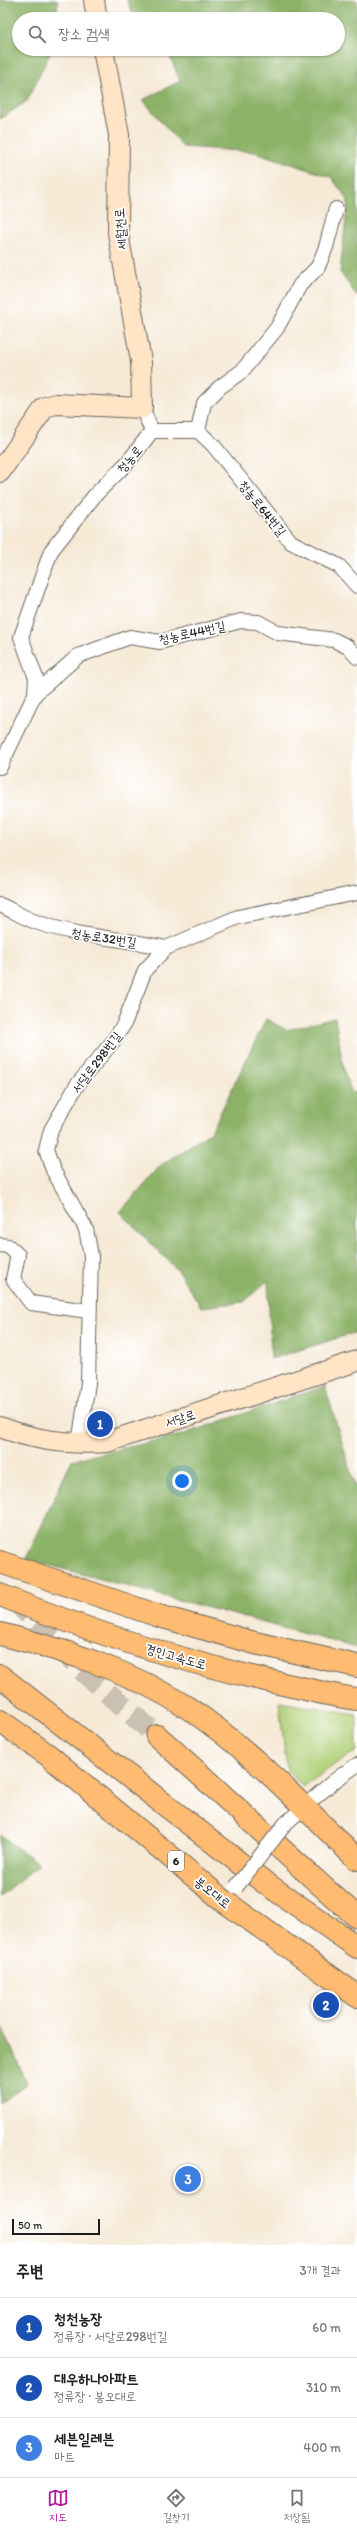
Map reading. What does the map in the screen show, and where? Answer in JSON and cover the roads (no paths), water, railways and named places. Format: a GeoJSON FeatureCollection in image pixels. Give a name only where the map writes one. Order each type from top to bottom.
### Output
{"type":"FeatureCollection","features":[{"type":"Feature","properties":{"kind":"main road"},"geometry":{"type":"LineString","coordinates":[[0,1562],[159,1616],[255,1643],[357,1666]]}},
{"type":"Feature","properties":{"kind":"main road","name":"경인고속도로"},"geometry":{"type":"LineString","coordinates":[[0,1595],[43,1612],[145,1648],[240,1674],[357,1699]]}},
{"type":"Feature","properties":{"kind":"main road"},"geometry":{"type":"LineString","coordinates":[[0,1634],[105,1666],[149,1686],[188,1708],[259,1764],[357,1859]]}},
{"type":"Feature","properties":{"kind":"main road"},"geometry":{"type":"LineString","coordinates":[[0,1676],[264,1882],[357,1947]]}},
{"type":"Feature","properties":{"kind":"main road","name":"봉오대로"},"geometry":{"type":"LineString","coordinates":[[0,1721],[48,1755],[230,1894],[357,1996]]}},
{"type":"Feature","properties":{"kind":"main road"},"geometry":{"type":"LineString","coordinates":[[157,1736],[357,1917]]}},
{"type":"Feature","properties":{"kind":"main road"},"geometry":{"type":"LineString","coordinates":[[143,1787],[156,1806],[213,1854],[357,1961]]}},
{"type":"Feature","properties":{"kind":"street"},"geometry":{"type":"LineString","coordinates":[[94,0],[96,12]]}},
{"type":"Feature","properties":{"kind":"street","name":"세월천로"},"geometry":{"type":"LineString","coordinates":[[104,56],[119,136],[118,233],[141,361],[142,408],[152,431]]}},
{"type":"Feature","properties":{"kind":"street"},"geometry":{"type":"LineString","coordinates":[[152,431],[198,431],[204,402],[242,370],[277,328],[300,285],[318,267],[326,247],[336,209]]}},
{"type":"Feature","properties":{"kind":"street"},"geometry":{"type":"LineString","coordinates":[[0,472],[44,407],[56,404],[142,408]]}},
{"type":"Feature","properties":{"kind":"street","name":"청농로"},"geometry":{"type":"LineString","coordinates":[[0,767],[35,694],[36,678],[21,637],[51,551],[95,495],[128,462],[152,431]]}},
{"type":"Feature","properties":{"kind":"street","name":"청농로64번길"},"geometry":{"type":"LineString","coordinates":[[198,431],[212,445],[291,542],[339,566],[357,586]]}},
{"type":"Feature","properties":{"kind":"street","name":"청농로44번길"},"geometry":{"type":"LineString","coordinates":[[35,694],[78,656],[108,645],[130,638],[160,642],[241,621],[258,622],[278,633],[334,640],[348,647],[357,657]]}},
{"type":"Feature","properties":{"kind":"street","name":"서달로298번길"},"geometry":{"type":"LineString","coordinates":[[79,1444],[88,1383],[88,1311],[91,1256],[86,1229],[53,1170],[46,1150],[51,1130],[77,1085],[114,1040],[124,1024],[145,970],[166,948],[238,917],[357,893]]}},
{"type":"Feature","properties":{"kind":"street","name":"청농로32번길"},"geometry":{"type":"LineString","coordinates":[[0,905],[35,922],[89,936],[123,939],[166,948]]}},
{"type":"Feature","properties":{"kind":"street"},"geometry":{"type":"LineString","coordinates":[[0,1245],[8,1246],[18,1255],[13,1279],[31,1303],[88,1311]]}},
{"type":"Feature","properties":{"kind":"street","name":"서달로"},"geometry":{"type":"LineString","coordinates":[[0,1427],[29,1438],[79,1444],[107,1442],[357,1361]]}},
{"type":"Feature","properties":{"kind":"street"},"geometry":{"type":"LineString","coordinates":[[230,1894],[286,1823],[305,1808],[332,1781],[357,1765]]}},
{"type":"Feature","properties":{"kind":"tunnel"},"geometry":{"type":"LineString","coordinates":[[14,1599],[86,1674],[157,1736]]}},
{"type":"Feature","properties":{"kind":"place","name":"청천농장"},"geometry":{"type":"Point","coordinates":[100,1424]}},
{"type":"Feature","properties":{"kind":"place","name":"대우하나아파트"},"geometry":{"type":"Point","coordinates":[326,2005]}},
{"type":"Feature","properties":{"kind":"place","name":"세븐일레븐"},"geometry":{"type":"Point","coordinates":[188,2179]}}]}
